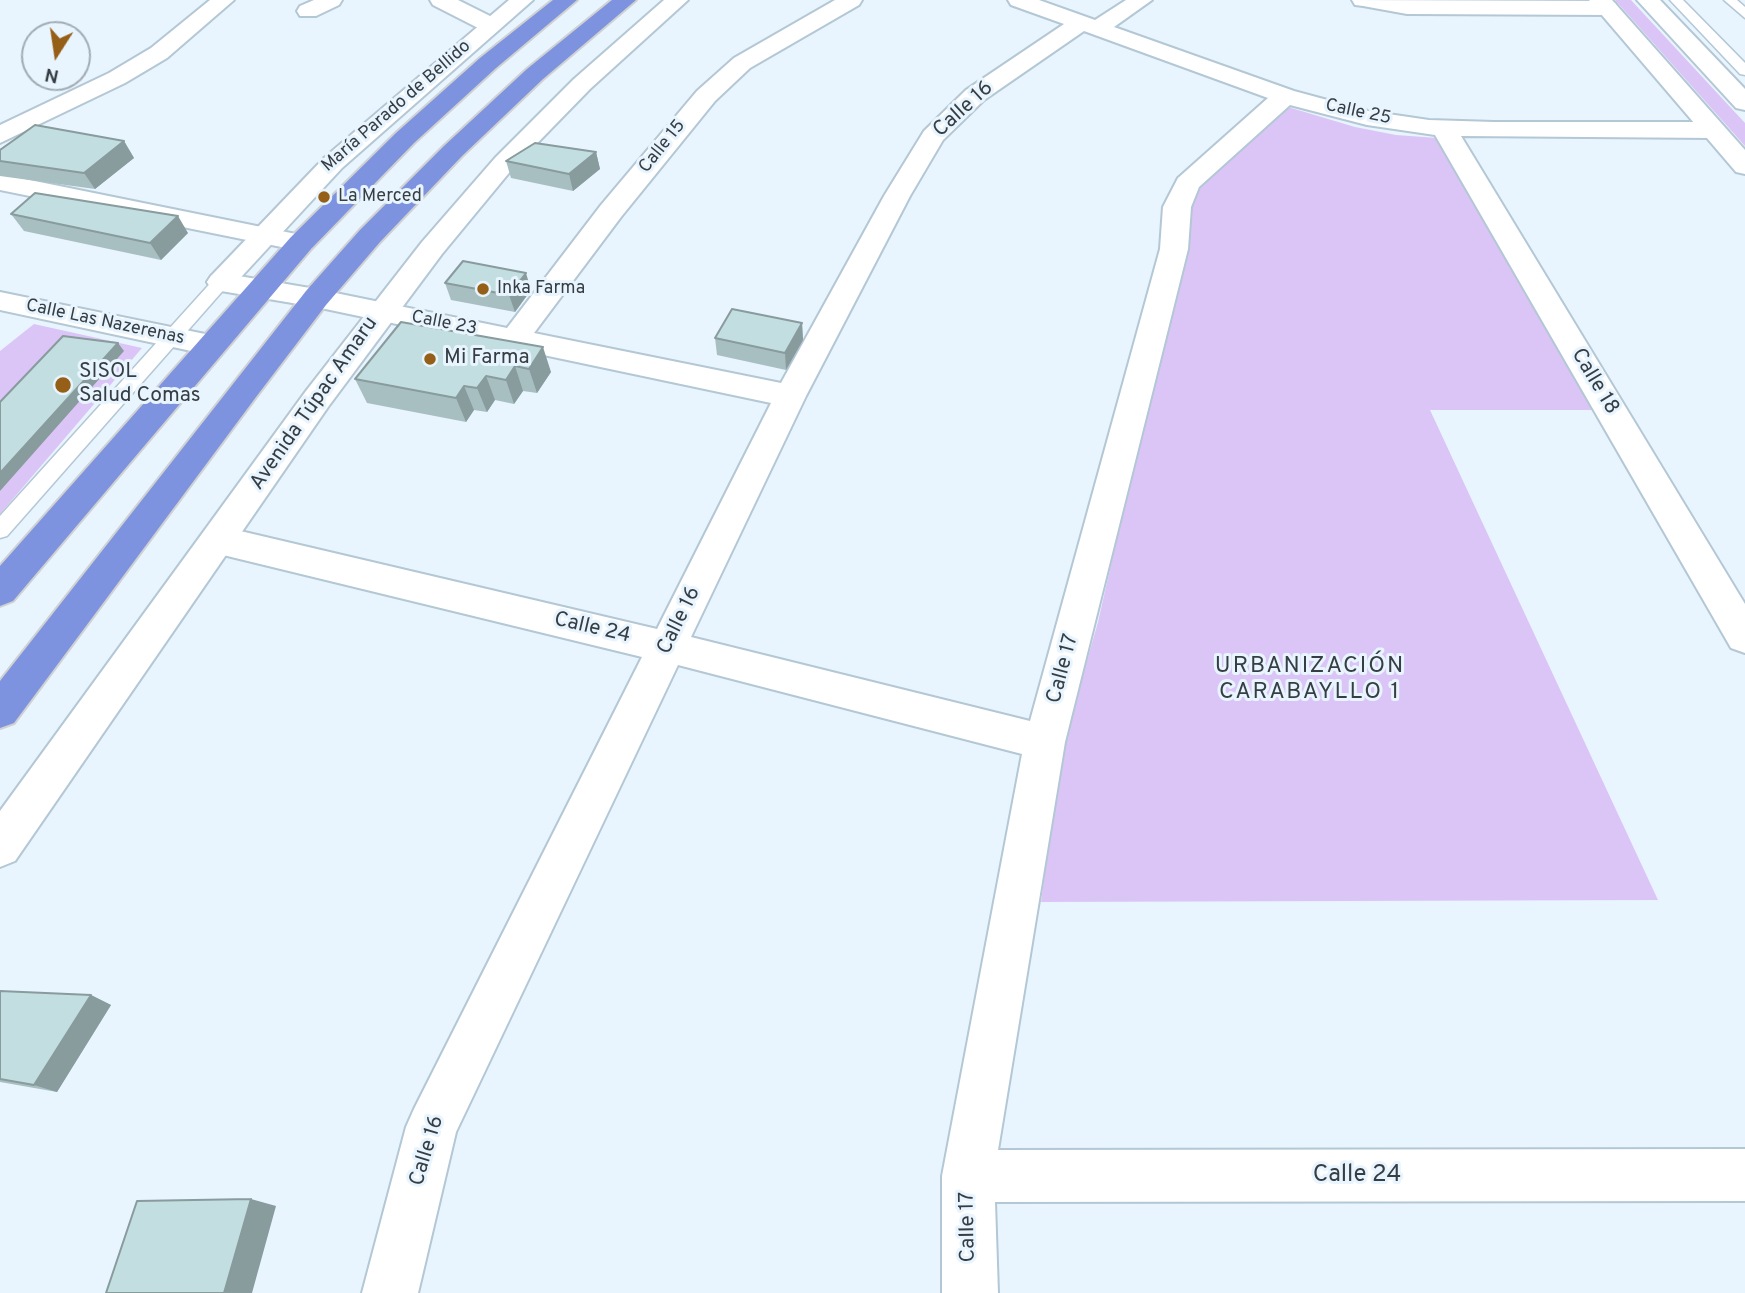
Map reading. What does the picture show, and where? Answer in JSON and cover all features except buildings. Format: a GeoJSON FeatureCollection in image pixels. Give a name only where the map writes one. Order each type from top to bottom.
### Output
{"type":"FeatureCollection","features":[{"type":"Feature","properties":{"kind":"highway"},"geometry":{"type":"LineString","coordinates":[[0,591],[301,243],[405,138],[488,63],[566,0]]}},
{"type":"Feature","properties":{"kind":"highway"},"geometry":{"type":"LineString","coordinates":[[0,710],[316,298],[370,236],[453,151],[535,74],[625,0]]}},
{"type":"Feature","properties":{"kind":"street"},"geometry":{"type":"LineString","coordinates":[[0,135],[117,78],[159,53],[223,0]]}},
{"type":"Feature","properties":{"kind":"street"},"geometry":{"type":"LineString","coordinates":[[308,10],[331,0]]}},
{"type":"Feature","properties":{"kind":"street"},"geometry":{"type":"LineString","coordinates":[[441,0],[490,25]]}},
{"type":"Feature","properties":{"kind":"street","name":"María Parado de Bellido"},"geometry":{"type":"LineString","coordinates":[[221,282],[263,234],[333,163],[522,0]]}},
{"type":"Feature","properties":{"kind":"street","name":"Avenida Túpac Amaru"},"geometry":{"type":"LineString","coordinates":[[0,847],[382,311],[504,163],[582,84],[677,0]]}},
{"type":"Feature","properties":{"kind":"street","name":"Calle 15"},"geometry":{"type":"LineString","coordinates":[[515,338],[611,211],[706,96],[742,63],[851,0]]}},
{"type":"Feature","properties":{"kind":"street","name":"Calle 25"},"geometry":{"type":"LineString","coordinates":[[1019,0],[1285,96],[1367,118],[1494,130],[1713,130]]}},
{"type":"Feature","properties":{"kind":"street","name":"Calle 16"},"geometry":{"type":"LineString","coordinates":[[390,1293],[432,1127],[790,396],[897,196],[933,136],[975,94],[1090,25],[1141,0]]}},
{"type":"Feature","properties":{"kind":"street"},"geometry":{"type":"LineString","coordinates":[[1363,0],[1408,7],[1604,4],[1745,166]]}},
{"type":"Feature","properties":{"kind":"street"},"geometry":{"type":"LineString","coordinates":[[1648,0],[1745,103]]}},
{"type":"Feature","properties":{"kind":"street","name":"Calle 17"},"geometry":{"type":"LineString","coordinates":[[970,1293],[968,1176],[1045,742],[1174,249],[1177,207],[1187,184],[1285,96]]}},
{"type":"Feature","properties":{"kind":"street","name":"Calle 18"},"geometry":{"type":"LineString","coordinates":[[1443,127],[1745,637]]}},
{"type":"Feature","properties":{"kind":"street"},"geometry":{"type":"LineString","coordinates":[[0,182],[301,243]]}},
{"type":"Feature","properties":{"kind":"street","name":"Calle 23"},"geometry":{"type":"LineString","coordinates":[[221,282],[382,311],[790,396]]}},
{"type":"Feature","properties":{"kind":"street","name":"Calle Las Nazerenas"},"geometry":{"type":"LineString","coordinates":[[0,301],[210,345]]}},
{"type":"Feature","properties":{"kind":"street","name":"Calle 24"},"geometry":{"type":"LineString","coordinates":[[219,540],[668,647],[1045,742]]}},
{"type":"Feature","properties":{"kind":"street","name":"Calle 24"},"geometry":{"type":"LineString","coordinates":[[968,1176],[1745,1175]]}},
{"type":"Feature","properties":{"kind":"lane"},"geometry":{"type":"LineString","coordinates":[[1676,0],[1745,71]]}},
{"type":"Feature","properties":{"kind":"lane"},"geometry":{"type":"LineString","coordinates":[[1730,0],[1745,14]]}},
{"type":"Feature","properties":{"kind":"lane"},"geometry":{"type":"LineString","coordinates":[[0,530],[221,282]]}},
{"type":"Feature","properties":{"kind":"shaded area"},"geometry":{"type":"Polygon","coordinates":[[[1615,0],[1631,0],[1745,123],[1745,146],[1615,0]]]}},
{"type":"Feature","properties":{"kind":"shaded area"},"geometry":{"type":"Polygon","coordinates":[[[1288,107],[1355,127],[1396,135],[1438,138],[1599,410],[1430,410],[1658,900],[1041,902],[1061,752],[1098,622],[1182,252],[1187,209],[1198,187],[1288,107]]]}},
{"type":"Feature","properties":{"kind":"shaded area"},"geometry":{"type":"Polygon","coordinates":[[[34,324],[142,348],[0,514],[0,351],[34,324]]]}},
{"type":"Feature","properties":{"kind":"place","name":"La Merced"},"geometry":{"type":"Point","coordinates":[324,197]}},
{"type":"Feature","properties":{"kind":"place","name":"Inka Farma"},"geometry":{"type":"Point","coordinates":[483,289]}},
{"type":"Feature","properties":{"kind":"place","name":"Mi Farma"},"geometry":{"type":"Point","coordinates":[430,359]}},
{"type":"Feature","properties":{"kind":"place","name":"SISOL Salud Comas"},"geometry":{"type":"Point","coordinates":[63,385]}},
{"type":"Feature","properties":{"kind":"district","name":"URBANIZACIÓN CARABAYLLO 1"},"geometry":{"type":"Point","coordinates":[1310,680]}}]}
